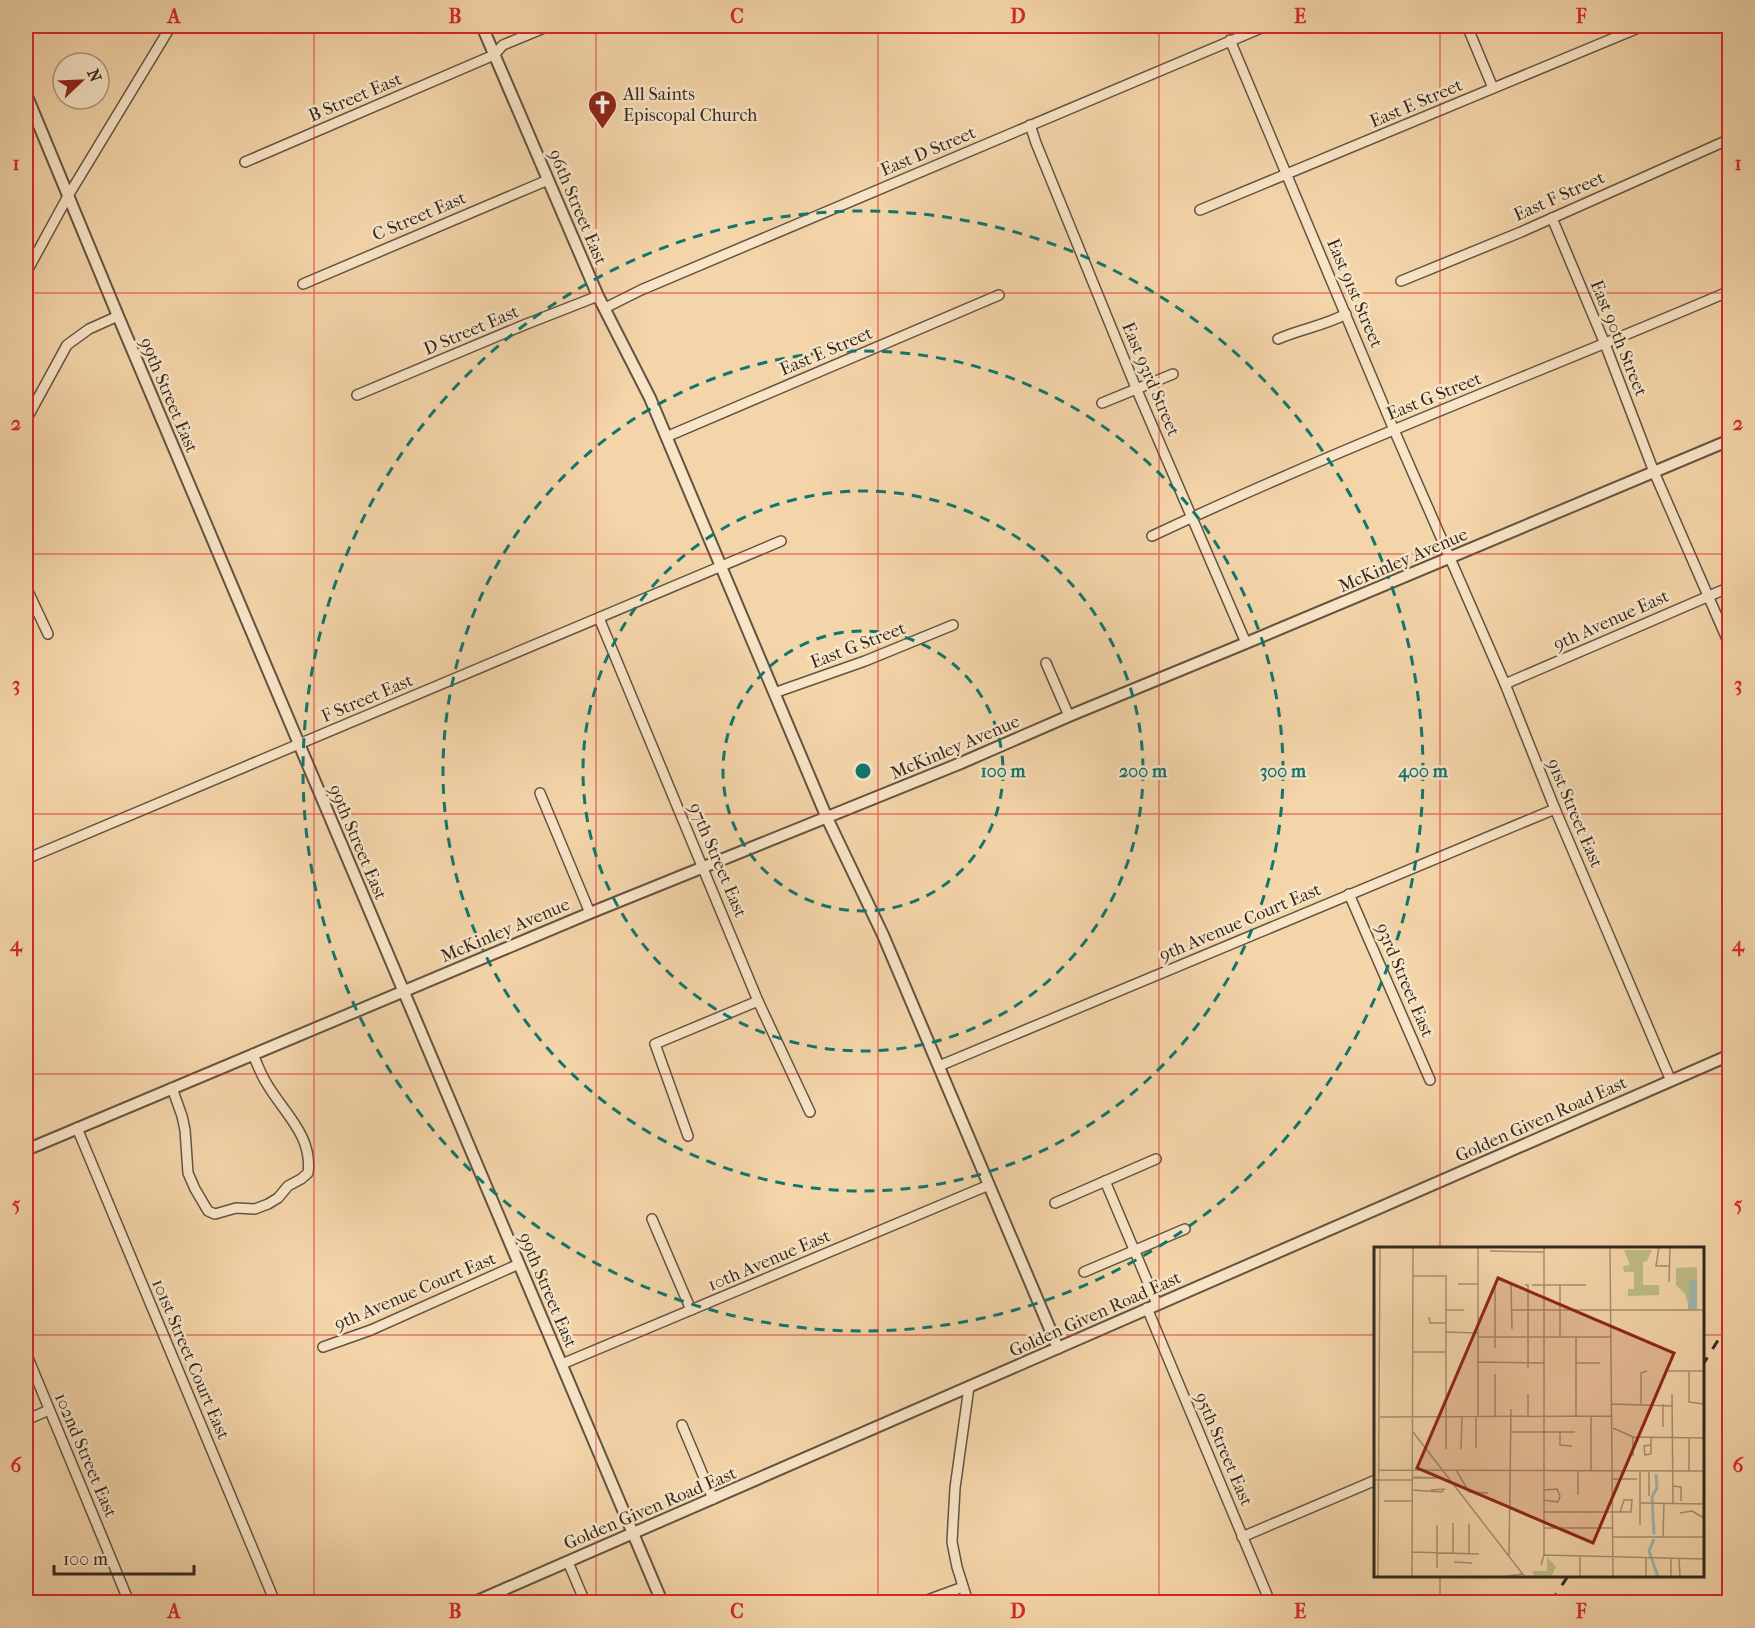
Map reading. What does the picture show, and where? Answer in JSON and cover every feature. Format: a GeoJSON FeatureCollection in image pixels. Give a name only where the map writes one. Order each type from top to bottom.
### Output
{"type":"FeatureCollection","features":[{"type":"Feature","properties":{"kind":"street"},"geometry":{"type":"LineString","coordinates":[[26,273],[68,196],[171,26]]}},
{"type":"Feature","properties":{"kind":"street","name":"96th Street East"},"geometry":{"type":"LineString","coordinates":[[482,26],[598,296],[650,399],[827,818],[883,935],[989,1185]]}},
{"type":"Feature","properties":{"kind":"street","name":"B Street East"},"geometry":{"type":"LineString","coordinates":[[245,162],[494,55],[503,45],[549,26]]}},
{"type":"Feature","properties":{"kind":"street","name":"East D Street"},"geometry":{"type":"LineString","coordinates":[[604,308],[641,290],[1263,26]]}},
{"type":"Feature","properties":{"kind":"street"},"geometry":{"type":"LineString","coordinates":[[1467,26],[1493,88]]}},
{"type":"Feature","properties":{"kind":"street","name":"East E Street"},"geometry":{"type":"LineString","coordinates":[[1200,210],[1644,26]]}},
{"type":"Feature","properties":{"kind":"street","name":"East 91st Street"},"geometry":{"type":"LineString","coordinates":[[1230,40],[1450,558]]}},
{"type":"Feature","properties":{"kind":"street","name":"99th Street East"},"geometry":{"type":"LineString","coordinates":[[26,94],[117,316],[662,1602]]}},
{"type":"Feature","properties":{"kind":"street","name":"East 93rd Street"},"geometry":{"type":"LineString","coordinates":[[1030,125],[1136,388],[1246,643]]}},
{"type":"Feature","properties":{"kind":"street","name":"East F Street"},"geometry":{"type":"LineString","coordinates":[[1401,281],[1552,218],[1730,139]]}},
{"type":"Feature","properties":{"kind":"street","name":"C Street East"},"geometry":{"type":"LineString","coordinates":[[303,284],[548,180]]}},
{"type":"Feature","properties":{"kind":"street","name":"East 90th Street"},"geometry":{"type":"LineString","coordinates":[[1552,218],[1605,344],[1654,472],[1730,646]]}},
{"type":"Feature","properties":{"kind":"street","name":"East G Street"},"geometry":{"type":"LineString","coordinates":[[1152,536],[1394,430],[1730,291]]}},
{"type":"Feature","properties":{"kind":"street","name":"D Street East"},"geometry":{"type":"LineString","coordinates":[[357,395],[598,296]]}},
{"type":"Feature","properties":{"kind":"street","name":"East E Street"},"geometry":{"type":"LineString","coordinates":[[666,437],[999,296]]}},
{"type":"Feature","properties":{"kind":"street"},"geometry":{"type":"LineString","coordinates":[[1278,339],[1304,329],[1314,328],[1346,314]]}},
{"type":"Feature","properties":{"kind":"street"},"geometry":{"type":"LineString","coordinates":[[26,420],[67,345],[89,329],[117,316]]}},
{"type":"Feature","properties":{"kind":"street"},"geometry":{"type":"LineString","coordinates":[[1102,403],[1173,374]]}},
{"type":"Feature","properties":{"kind":"street","name":"McKinley Avenue"},"geometry":{"type":"LineString","coordinates":[[26,1150],[590,913],[961,763],[1730,440]]}},
{"type":"Feature","properties":{"kind":"street"},"geometry":{"type":"LineString","coordinates":[[721,567],[781,541]]}},
{"type":"Feature","properties":{"kind":"street","name":"91st Street East"},"geometry":{"type":"LineString","coordinates":[[1450,558],[1671,1081]]}},
{"type":"Feature","properties":{"kind":"street","name":"F Street East"},"geometry":{"type":"LineString","coordinates":[[26,859],[721,567]]}},
{"type":"Feature","properties":{"kind":"street"},"geometry":{"type":"LineString","coordinates":[[26,587],[48,634]]}},
{"type":"Feature","properties":{"kind":"street","name":"9th Avenue East"},"geometry":{"type":"LineString","coordinates":[[1505,684],[1730,587]]}},
{"type":"Feature","properties":{"kind":"street","name":"97th Street East"},"geometry":{"type":"LineString","coordinates":[[599,618],[758,1001],[810,1112]]}},
{"type":"Feature","properties":{"kind":"street","name":"East G Street"},"geometry":{"type":"LineString","coordinates":[[774,693],[865,661],[953,625]]}},
{"type":"Feature","properties":{"kind":"street"},"geometry":{"type":"LineString","coordinates":[[1046,663],[1069,716]]}},
{"type":"Feature","properties":{"kind":"street"},"geometry":{"type":"LineString","coordinates":[[540,793],[590,913]]}},
{"type":"Feature","properties":{"kind":"street","name":"9th Avenue Court East"},"geometry":{"type":"LineString","coordinates":[[939,1066],[1555,808]]}},
{"type":"Feature","properties":{"kind":"street","name":"93rd Street East"},"geometry":{"type":"LineString","coordinates":[[1349,894],[1430,1080]]}},
{"type":"Feature","properties":{"kind":"street"},"geometry":{"type":"LineString","coordinates":[[688,1136],[655,1044],[758,1001]]}},
{"type":"Feature","properties":{"kind":"street"},"geometry":{"type":"LineString","coordinates":[[172,1088],[183,1123],[188,1173],[208,1211],[215,1214],[236,1208],[255,1209],[268,1204],[278,1198],[288,1186],[308,1173],[308,1154],[297,1125],[267,1084],[253,1054]]}},
{"type":"Feature","properties":{"kind":"street","name":"Golden Given Road East"},"geometry":{"type":"LineString","coordinates":[[475,1602],[1730,1055]]}},
{"type":"Feature","properties":{"kind":"street","name":"101st Street Court East"},"geometry":{"type":"LineString","coordinates":[[77,1128],[275,1602]]}},
{"type":"Feature","properties":{"kind":"street"},"geometry":{"type":"LineString","coordinates":[[1055,1203],[1155,1159]]}},
{"type":"Feature","properties":{"kind":"street","name":"95th Street East"},"geometry":{"type":"LineString","coordinates":[[1105,1181],[1134,1251],[1152,1306],[1242,1536],[1270,1602]]}},
{"type":"Feature","properties":{"kind":"street"},"geometry":{"type":"LineString","coordinates":[[989,1185],[1058,1348]]}},
{"type":"Feature","properties":{"kind":"street","name":"10th Avenue East"},"geometry":{"type":"LineString","coordinates":[[562,1364],[989,1185]]}},
{"type":"Feature","properties":{"kind":"street"},"geometry":{"type":"LineString","coordinates":[[652,1219],[691,1310]]}},
{"type":"Feature","properties":{"kind":"street"},"geometry":{"type":"LineString","coordinates":[[1084,1272],[1185,1229]]}},
{"type":"Feature","properties":{"kind":"street","name":"9th Avenue Court East"},"geometry":{"type":"LineString","coordinates":[[323,1347],[370,1330],[519,1264]]}},
{"type":"Feature","properties":{"kind":"street","name":"102nd Street East"},"geometry":{"type":"LineString","coordinates":[[26,1353],[129,1602]]}},
{"type":"Feature","properties":{"kind":"street"},"geometry":{"type":"LineString","coordinates":[[968,1602],[952,1542],[952,1513],[969,1388]]}},
{"type":"Feature","properties":{"kind":"street"},"geometry":{"type":"LineString","coordinates":[[26,1420],[49,1410]]}},
{"type":"Feature","properties":{"kind":"street"},"geometry":{"type":"LineString","coordinates":[[682,1425],[713,1499]]}},
{"type":"Feature","properties":{"kind":"street"},"geometry":{"type":"LineString","coordinates":[[1242,1536],[1374,1481]]}},
{"type":"Feature","properties":{"kind":"street"},"geometry":{"type":"LineString","coordinates":[[568,1562],[585,1602]]}},
{"type":"Feature","properties":{"kind":"street"},"geometry":{"type":"LineString","coordinates":[[922,1602],[963,1587]]}},
{"type":"Feature","properties":{"kind":"railway"},"geometry":{"type":"LineString","coordinates":[[1704,1363],[1730,1321]]}},
{"type":"Feature","properties":{"kind":"railway"},"geometry":{"type":"LineString","coordinates":[[1551,1602],[1567,1577]]}},
{"type":"Feature","properties":{"kind":"place","name":"All Saints Episcopal Church"},"geometry":{"type":"Point","coordinates":[602,130]}}]}
